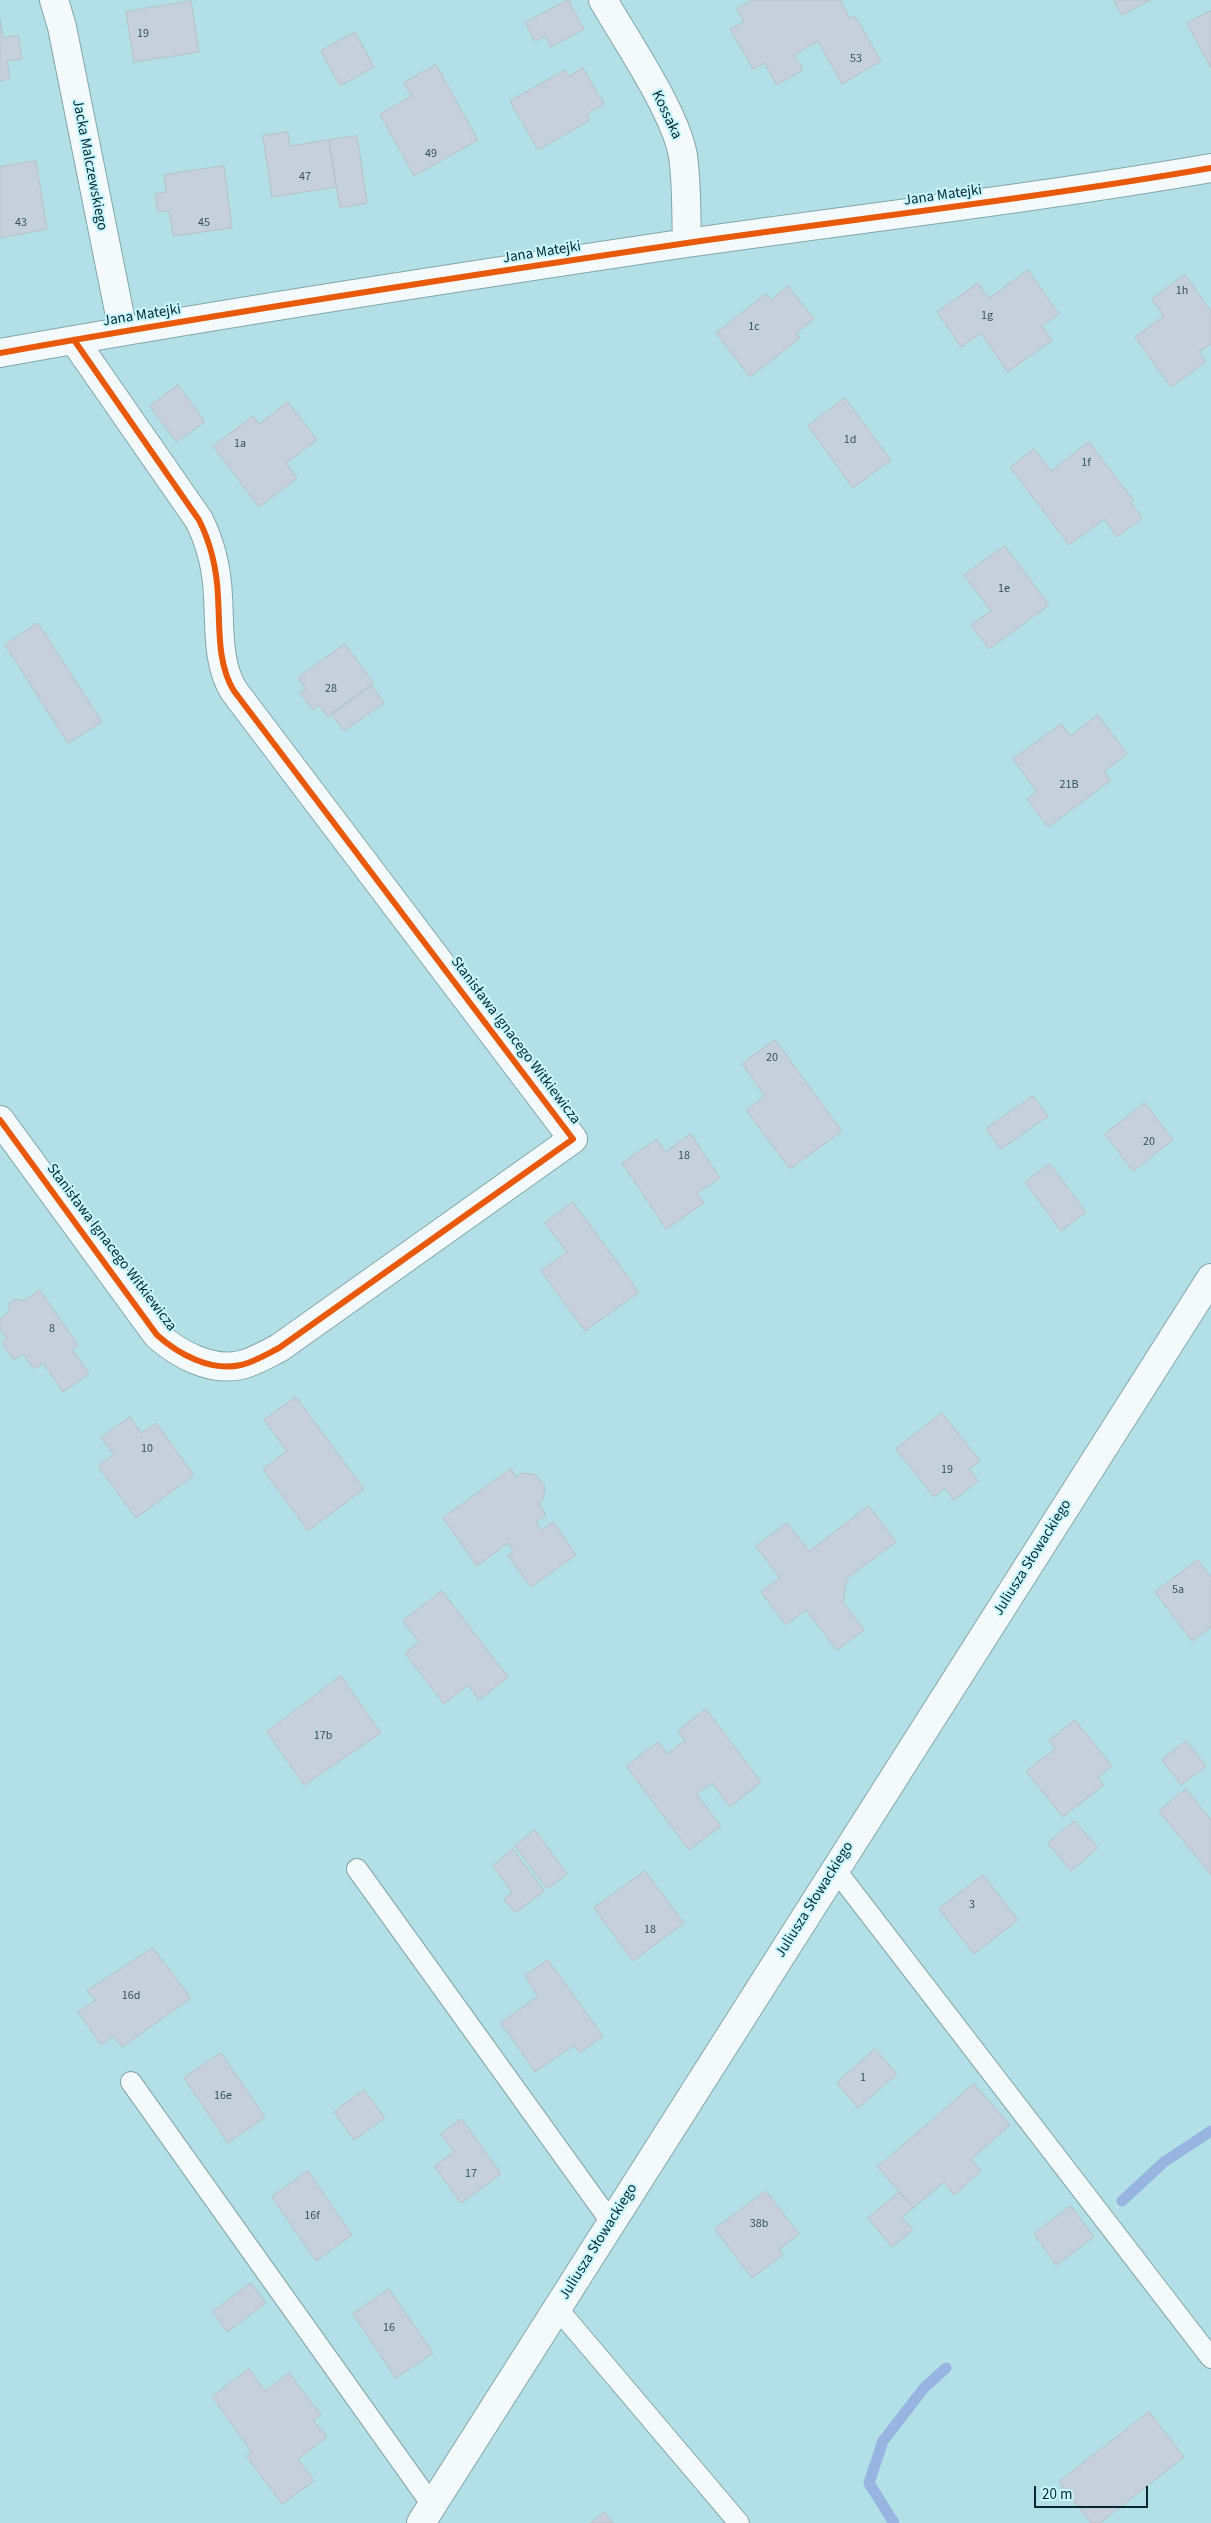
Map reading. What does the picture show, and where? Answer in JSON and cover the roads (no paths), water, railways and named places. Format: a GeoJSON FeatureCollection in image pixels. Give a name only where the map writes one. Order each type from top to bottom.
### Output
{"type":"FeatureCollection","features":[{"type":"Feature","properties":{"kind":"street","name":"Jacka Malczewskiego"},"geometry":{"type":"LineString","coordinates":[[54,0],[62,27],[123,331]]}},
{"type":"Feature","properties":{"kind":"street","name":"Kossaka"},"geometry":{"type":"LineString","coordinates":[[603,0],[656,92],[678,140],[683,155],[687,243]]}},
{"type":"Feature","properties":{"kind":"street","name":"Jana Matejki"},"geometry":{"type":"LineString","coordinates":[[0,353],[123,331],[687,243],[1089,189],[1211,168]]}},
{"type":"Feature","properties":{"kind":"street","name":"Stanisława Ignacego Witkiewicza"},"geometry":{"type":"LineString","coordinates":[[0,1120],[157,1335],[173,1348],[199,1361],[214,1366],[228,1367],[251,1362],[279,1348],[573,1139],[234,691],[225,673],[221,651],[218,596],[209,541],[199,520],[74,340]]}},
{"type":"Feature","properties":{"kind":"street","name":"Juliusza Słowackiego"},"geometry":{"type":"LineString","coordinates":[[426,2514],[1211,1278]]}},
{"type":"Feature","properties":{"kind":"lane"},"geometry":{"type":"LineString","coordinates":[[357,1869],[611,2222]]}},
{"type":"Feature","properties":{"kind":"lane"},"geometry":{"type":"LineString","coordinates":[[835,1869],[1211,2358]]}},
{"type":"Feature","properties":{"kind":"lane"},"geometry":{"type":"LineString","coordinates":[[131,2082],[426,2514]]}},
{"type":"Feature","properties":{"kind":"lane"},"geometry":{"type":"LineString","coordinates":[[557,2308],[739,2523]]}},
{"type":"Feature","properties":{"kind":"waterway"},"geometry":{"type":"LineString","coordinates":[[1122,2201],[1164,2162],[1211,2131]]}},
{"type":"Feature","properties":{"kind":"waterway"},"geometry":{"type":"LineString","coordinates":[[894,2523],[869,2483],[883,2441],[924,2388],[946,2368]]}}]}
